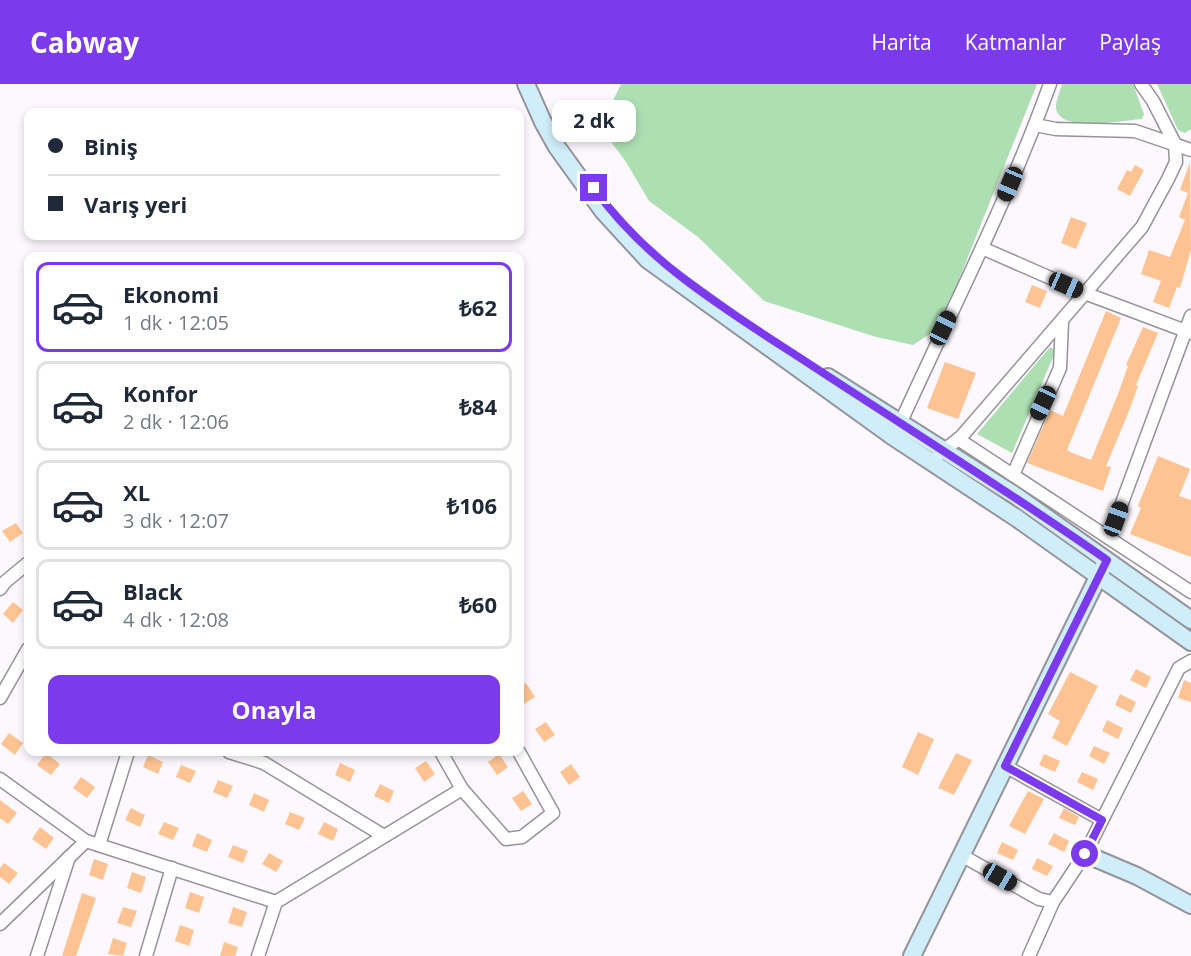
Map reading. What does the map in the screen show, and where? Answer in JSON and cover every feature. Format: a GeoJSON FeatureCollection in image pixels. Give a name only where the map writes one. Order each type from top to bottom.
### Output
{"type":"FeatureCollection","features":[{"type":"Feature","properties":{"kind":"main road"},"geometry":{"type":"LineString","coordinates":[[526,84],[557,147],[603,211],[648,260],[892,436],[938,456],[1016,496],[1191,620]]}},
{"type":"Feature","properties":{"kind":"main road"},"geometry":{"type":"LineString","coordinates":[[535,84],[556,132],[604,201],[644,246],[699,290],[900,424],[1018,519],[1191,642]]}},
{"type":"Feature","properties":{"kind":"main road"},"geometry":{"type":"LineString","coordinates":[[912,956],[1107,560]]}},
{"type":"Feature","properties":{"kind":"main road"},"geometry":{"type":"LineString","coordinates":[[1085,854],[1137,876],[1191,905]]}},
{"type":"Feature","properties":{"kind":"street"},"geometry":{"type":"LineString","coordinates":[[900,424],[982,248],[1035,125],[1050,84]]}},
{"type":"Feature","properties":{"kind":"street"},"geometry":{"type":"LineString","coordinates":[[938,456],[958,439],[1087,294],[1142,227],[1176,162],[1175,144],[1153,101],[1141,84]]}},
{"type":"Feature","properties":{"kind":"street"},"geometry":{"type":"LineString","coordinates":[[1035,125],[1056,129],[1135,131],[1191,150]]}},
{"type":"Feature","properties":{"kind":"street"},"geometry":{"type":"LineString","coordinates":[[982,248],[1087,294],[1188,332]]}},
{"type":"Feature","properties":{"kind":"street"},"geometry":{"type":"LineString","coordinates":[[1109,538],[1188,332],[1191,316]]}},
{"type":"Feature","properties":{"kind":"street"},"geometry":{"type":"LineString","coordinates":[[1013,475],[1060,368],[1062,322]]}},
{"type":"Feature","properties":{"kind":"street"},"geometry":{"type":"LineString","coordinates":[[958,439],[1191,592]]}},
{"type":"Feature","properties":{"kind":"street"},"geometry":{"type":"LineString","coordinates":[[0,589],[4,582],[24,566]]}},
{"type":"Feature","properties":{"kind":"street"},"geometry":{"type":"LineString","coordinates":[[0,698],[24,657]]}},
{"type":"Feature","properties":{"kind":"street"},"geometry":{"type":"LineString","coordinates":[[1029,956],[1053,902],[1085,854],[1179,669],[1191,662]]}},
{"type":"Feature","properties":{"kind":"street"},"geometry":{"type":"LineString","coordinates":[[2,917],[70,856],[92,843],[126,756]]}},
{"type":"Feature","properties":{"kind":"street"},"geometry":{"type":"LineString","coordinates":[[443,756],[462,789],[506,839],[522,837],[553,813],[521,756]]}},
{"type":"Feature","properties":{"kind":"street"},"geometry":{"type":"LineString","coordinates":[[266,757],[384,836]]}},
{"type":"Feature","properties":{"kind":"street"},"geometry":{"type":"LineString","coordinates":[[1005,766],[1102,820]]}},
{"type":"Feature","properties":{"kind":"street"},"geometry":{"type":"LineString","coordinates":[[0,779],[92,843],[276,902]]}},
{"type":"Feature","properties":{"kind":"street"},"geometry":{"type":"LineString","coordinates":[[258,956],[276,902],[462,789]]}},
{"type":"Feature","properties":{"kind":"street"},"geometry":{"type":"LineString","coordinates":[[962,855],[1039,899],[1053,902]]}},
{"type":"Feature","properties":{"kind":"street"},"geometry":{"type":"LineString","coordinates":[[37,956],[70,856]]}},
{"type":"Feature","properties":{"kind":"street"},"geometry":{"type":"LineString","coordinates":[[146,956],[172,868]]}},
{"type":"Feature","properties":{"kind":"green space"},"geometry":{"type":"Polygon","coordinates":[[[621,84],[1037,84],[940,327],[913,345],[876,337],[764,301],[698,237],[649,201],[626,162],[606,135],[608,111],[621,84]]]}},
{"type":"Feature","properties":{"kind":"green space"},"geometry":{"type":"Polygon","coordinates":[[[1062,84],[1133,84],[1144,114],[1142,119],[1093,124],[1067,120],[1059,115],[1056,107],[1062,84]]]}},
{"type":"Feature","properties":{"kind":"green space"},"geometry":{"type":"Polygon","coordinates":[[[1157,84],[1191,84],[1191,129],[1185,133],[1178,130],[1157,84]]]}},
{"type":"Feature","properties":{"kind":"green space"},"geometry":{"type":"Polygon","coordinates":[[[1050,347],[1056,350],[1012,453],[977,434],[1050,347]]]}},
{"type":"Feature","properties":{"kind":"building"},"geometry":{"type":"Polygon","coordinates":[[[1190,162],[1191,250],[1180,288],[1177,287],[1169,308],[1153,302],[1161,281],[1141,274],[1149,250],[1170,257],[1185,220],[1179,217],[1188,193],[1180,190],[1190,162]]]}},
{"type":"Feature","properties":{"kind":"building"},"geometry":{"type":"Polygon","coordinates":[[[1135,165],[1144,170],[1130,196],[1117,189],[1127,170],[1131,172],[1135,165]]]}},
{"type":"Feature","properties":{"kind":"building"},"geometry":{"type":"Polygon","coordinates":[[[1071,217],[1087,223],[1076,249],[1061,243],[1071,217]]]}},
{"type":"Feature","properties":{"kind":"building"},"geometry":{"type":"Polygon","coordinates":[[[1032,285],[1047,291],[1040,308],[1025,302],[1032,285]]]}},
{"type":"Feature","properties":{"kind":"building"},"geometry":{"type":"Polygon","coordinates":[[[1106,311],[1121,318],[1067,450],[1070,452],[1091,460],[1118,394],[1128,366],[1126,365],[1143,327],[1158,333],[1106,466],[1111,467],[1103,491],[1027,463],[1050,410],[1063,416],[1106,311]]]}},
{"type":"Feature","properties":{"kind":"building"},"geometry":{"type":"Polygon","coordinates":[[[945,362],[976,373],[958,419],[927,408],[945,362]]]}},
{"type":"Feature","properties":{"kind":"building"},"geometry":{"type":"Polygon","coordinates":[[[1158,456],[1190,469],[1179,496],[1191,500],[1191,557],[1130,534],[1141,508],[1138,506],[1158,456]]]}},
{"type":"Feature","properties":{"kind":"building"},"geometry":{"type":"Polygon","coordinates":[[[16,523],[23,533],[10,542],[2,531],[16,523]]]}},
{"type":"Feature","properties":{"kind":"building"},"geometry":{"type":"Polygon","coordinates":[[[13,602],[23,610],[13,623],[3,614],[13,602]]]}},
{"type":"Feature","properties":{"kind":"building"},"geometry":{"type":"Polygon","coordinates":[[[1136,669],[1151,677],[1146,688],[1130,680],[1136,669]]]}},
{"type":"Feature","properties":{"kind":"building"},"geometry":{"type":"Polygon","coordinates":[[[1070,672],[1098,686],[1067,746],[1052,738],[1060,721],[1048,714],[1070,672]]]}},
{"type":"Feature","properties":{"kind":"building"},"geometry":{"type":"Polygon","coordinates":[[[1184,680],[1191,683],[1191,702],[1178,698],[1184,680]]]}},
{"type":"Feature","properties":{"kind":"building"},"geometry":{"type":"Polygon","coordinates":[[[526,683],[535,697],[524,704],[524,684],[526,683]]]}},
{"type":"Feature","properties":{"kind":"building"},"geometry":{"type":"Polygon","coordinates":[[[1120,694],[1136,702],[1131,713],[1115,705],[1120,694]]]}},
{"type":"Feature","properties":{"kind":"building"},"geometry":{"type":"Polygon","coordinates":[[[1107,720],[1123,728],[1118,739],[1102,731],[1107,720]]]}},
{"type":"Feature","properties":{"kind":"building"},"geometry":{"type":"Polygon","coordinates":[[[546,722],[555,735],[544,742],[535,729],[546,722]]]}},
{"type":"Feature","properties":{"kind":"building"},"geometry":{"type":"Polygon","coordinates":[[[918,732],[934,739],[918,775],[902,767],[918,732]]]}},
{"type":"Feature","properties":{"kind":"building"},"geometry":{"type":"Polygon","coordinates":[[[9,733],[23,743],[15,755],[1,744],[9,733]]]}},
{"type":"Feature","properties":{"kind":"building"},"geometry":{"type":"Polygon","coordinates":[[[1094,746],[1110,753],[1104,764],[1089,756],[1094,746]]]}},
{"type":"Feature","properties":{"kind":"building"},"geometry":{"type":"Polygon","coordinates":[[[956,753],[972,760],[954,795],[938,788],[956,753]]]}},
{"type":"Feature","properties":{"kind":"building"},"geometry":{"type":"Polygon","coordinates":[[[1044,754],[1060,761],[1055,772],[1039,765],[1044,754]]]}},
{"type":"Feature","properties":{"kind":"building"},"geometry":{"type":"Polygon","coordinates":[[[44,756],[50,756],[60,764],[51,775],[37,765],[44,756]]]}},
{"type":"Feature","properties":{"kind":"building"},"geometry":{"type":"Polygon","coordinates":[[[148,756],[163,762],[158,774],[143,767],[148,756]]]}},
{"type":"Feature","properties":{"kind":"building"},"geometry":{"type":"Polygon","coordinates":[[[496,756],[500,756],[508,767],[497,775],[488,762],[496,756]]]}},
{"type":"Feature","properties":{"kind":"building"},"geometry":{"type":"Polygon","coordinates":[[[426,761],[435,774],[424,782],[415,768],[426,761]]]}},
{"type":"Feature","properties":{"kind":"building"},"geometry":{"type":"Polygon","coordinates":[[[340,763],[355,770],[350,782],[335,775],[340,763]]]}},
{"type":"Feature","properties":{"kind":"building"},"geometry":{"type":"Polygon","coordinates":[[[571,764],[580,777],[569,785],[560,772],[571,764]]]}},
{"type":"Feature","properties":{"kind":"building"},"geometry":{"type":"Polygon","coordinates":[[[181,765],[196,771],[190,783],[176,777],[181,765]]]}},
{"type":"Feature","properties":{"kind":"building"},"geometry":{"type":"Polygon","coordinates":[[[1082,772],[1098,779],[1093,790],[1077,782],[1082,772]]]}},
{"type":"Feature","properties":{"kind":"building"},"geometry":{"type":"Polygon","coordinates":[[[81,777],[95,787],[87,798],[73,788],[81,777]]]}},
{"type":"Feature","properties":{"kind":"building"},"geometry":{"type":"Polygon","coordinates":[[[218,780],[233,786],[227,798],[213,792],[218,780]]]}},
{"type":"Feature","properties":{"kind":"building"},"geometry":{"type":"Polygon","coordinates":[[[380,784],[394,791],[389,803],[374,796],[380,784]]]}},
{"type":"Feature","properties":{"kind":"building"},"geometry":{"type":"Polygon","coordinates":[[[523,791],[532,804],[521,811],[512,798],[523,791]]]}},
{"type":"Feature","properties":{"kind":"building"},"geometry":{"type":"Polygon","coordinates":[[[1028,791],[1044,799],[1025,834],[1009,826],[1028,791]]]}},
{"type":"Feature","properties":{"kind":"building"},"geometry":{"type":"Polygon","coordinates":[[[254,793],[269,800],[264,812],[249,805],[254,793]]]}},
{"type":"Feature","properties":{"kind":"building"},"geometry":{"type":"Polygon","coordinates":[[[0,800],[17,813],[8,824],[0,818],[0,800]]]}},
{"type":"Feature","properties":{"kind":"building"},"geometry":{"type":"Polygon","coordinates":[[[131,808],[145,815],[140,827],[125,820],[131,808]]]}},
{"type":"Feature","properties":{"kind":"building"},"geometry":{"type":"Polygon","coordinates":[[[1064,808],[1079,817],[1075,825],[1059,818],[1064,808]]]}},
{"type":"Feature","properties":{"kind":"building"},"geometry":{"type":"Polygon","coordinates":[[[290,812],[305,818],[299,830],[285,824],[290,812]]]}},
{"type":"Feature","properties":{"kind":"building"},"geometry":{"type":"Polygon","coordinates":[[[164,822],[179,828],[173,840],[158,834],[164,822]]]}},
{"type":"Feature","properties":{"kind":"building"},"geometry":{"type":"Polygon","coordinates":[[[324,822],[338,829],[333,841],[318,834],[324,822]]]}},
{"type":"Feature","properties":{"kind":"building"},"geometry":{"type":"Polygon","coordinates":[[[40,827],[54,838],[46,849],[32,839],[40,827]]]}},
{"type":"Feature","properties":{"kind":"building"},"geometry":{"type":"Polygon","coordinates":[[[197,833],[212,840],[207,852],[192,846],[197,833]]]}},
{"type":"Feature","properties":{"kind":"building"},"geometry":{"type":"Polygon","coordinates":[[[1054,833],[1069,841],[1064,852],[1048,844],[1054,833]]]}},
{"type":"Feature","properties":{"kind":"building"},"geometry":{"type":"Polygon","coordinates":[[[1002,842],[1018,850],[1013,860],[997,853],[1002,842]]]}},
{"type":"Feature","properties":{"kind":"building"},"geometry":{"type":"Polygon","coordinates":[[[233,845],[248,851],[243,863],[228,857],[233,845]]]}},
{"type":"Feature","properties":{"kind":"building"},"geometry":{"type":"Polygon","coordinates":[[[269,853],[283,861],[276,872],[262,864],[269,853]]]}},
{"type":"Feature","properties":{"kind":"building"},"geometry":{"type":"Polygon","coordinates":[[[1037,858],[1053,866],[1047,876],[1032,869],[1037,858]]]}},
{"type":"Feature","properties":{"kind":"building"},"geometry":{"type":"Polygon","coordinates":[[[94,859],[108,864],[103,880],[89,875],[94,859]]]}},
{"type":"Feature","properties":{"kind":"building"},"geometry":{"type":"Polygon","coordinates":[[[4,863],[18,873],[9,884],[0,877],[0,868],[4,863]]]}},
{"type":"Feature","properties":{"kind":"building"},"geometry":{"type":"Polygon","coordinates":[[[132,872],[146,877],[141,893],[127,888],[132,872]]]}},
{"type":"Feature","properties":{"kind":"building"},"geometry":{"type":"Polygon","coordinates":[[[190,892],[204,897],[199,913],[185,908],[190,892]]]}},
{"type":"Feature","properties":{"kind":"building"},"geometry":{"type":"Polygon","coordinates":[[[82,893],[96,898],[76,956],[62,956],[82,893]]]}},
{"type":"Feature","properties":{"kind":"building"},"geometry":{"type":"Polygon","coordinates":[[[123,907],[137,911],[131,927],[117,923],[123,907]]]}},
{"type":"Feature","properties":{"kind":"building"},"geometry":{"type":"Polygon","coordinates":[[[233,907],[247,912],[242,927],[228,923],[233,907]]]}},
{"type":"Feature","properties":{"kind":"building"},"geometry":{"type":"Polygon","coordinates":[[[180,925],[194,930],[189,946],[175,941],[180,925]]]}},
{"type":"Feature","properties":{"kind":"building"},"geometry":{"type":"Polygon","coordinates":[[[113,938],[127,943],[123,956],[108,954],[113,938]]]}},
{"type":"Feature","properties":{"kind":"building"},"geometry":{"type":"Polygon","coordinates":[[[224,942],[238,947],[235,956],[220,956],[224,942]]]}},
{"type":"Feature","properties":{"kind":"route"},"geometry":{"type":"LineString","coordinates":[[594,188],[644,246],[699,290],[900,424],[1016,496],[1107,560],[1005,766],[1102,820],[1085,854]]}}]}
